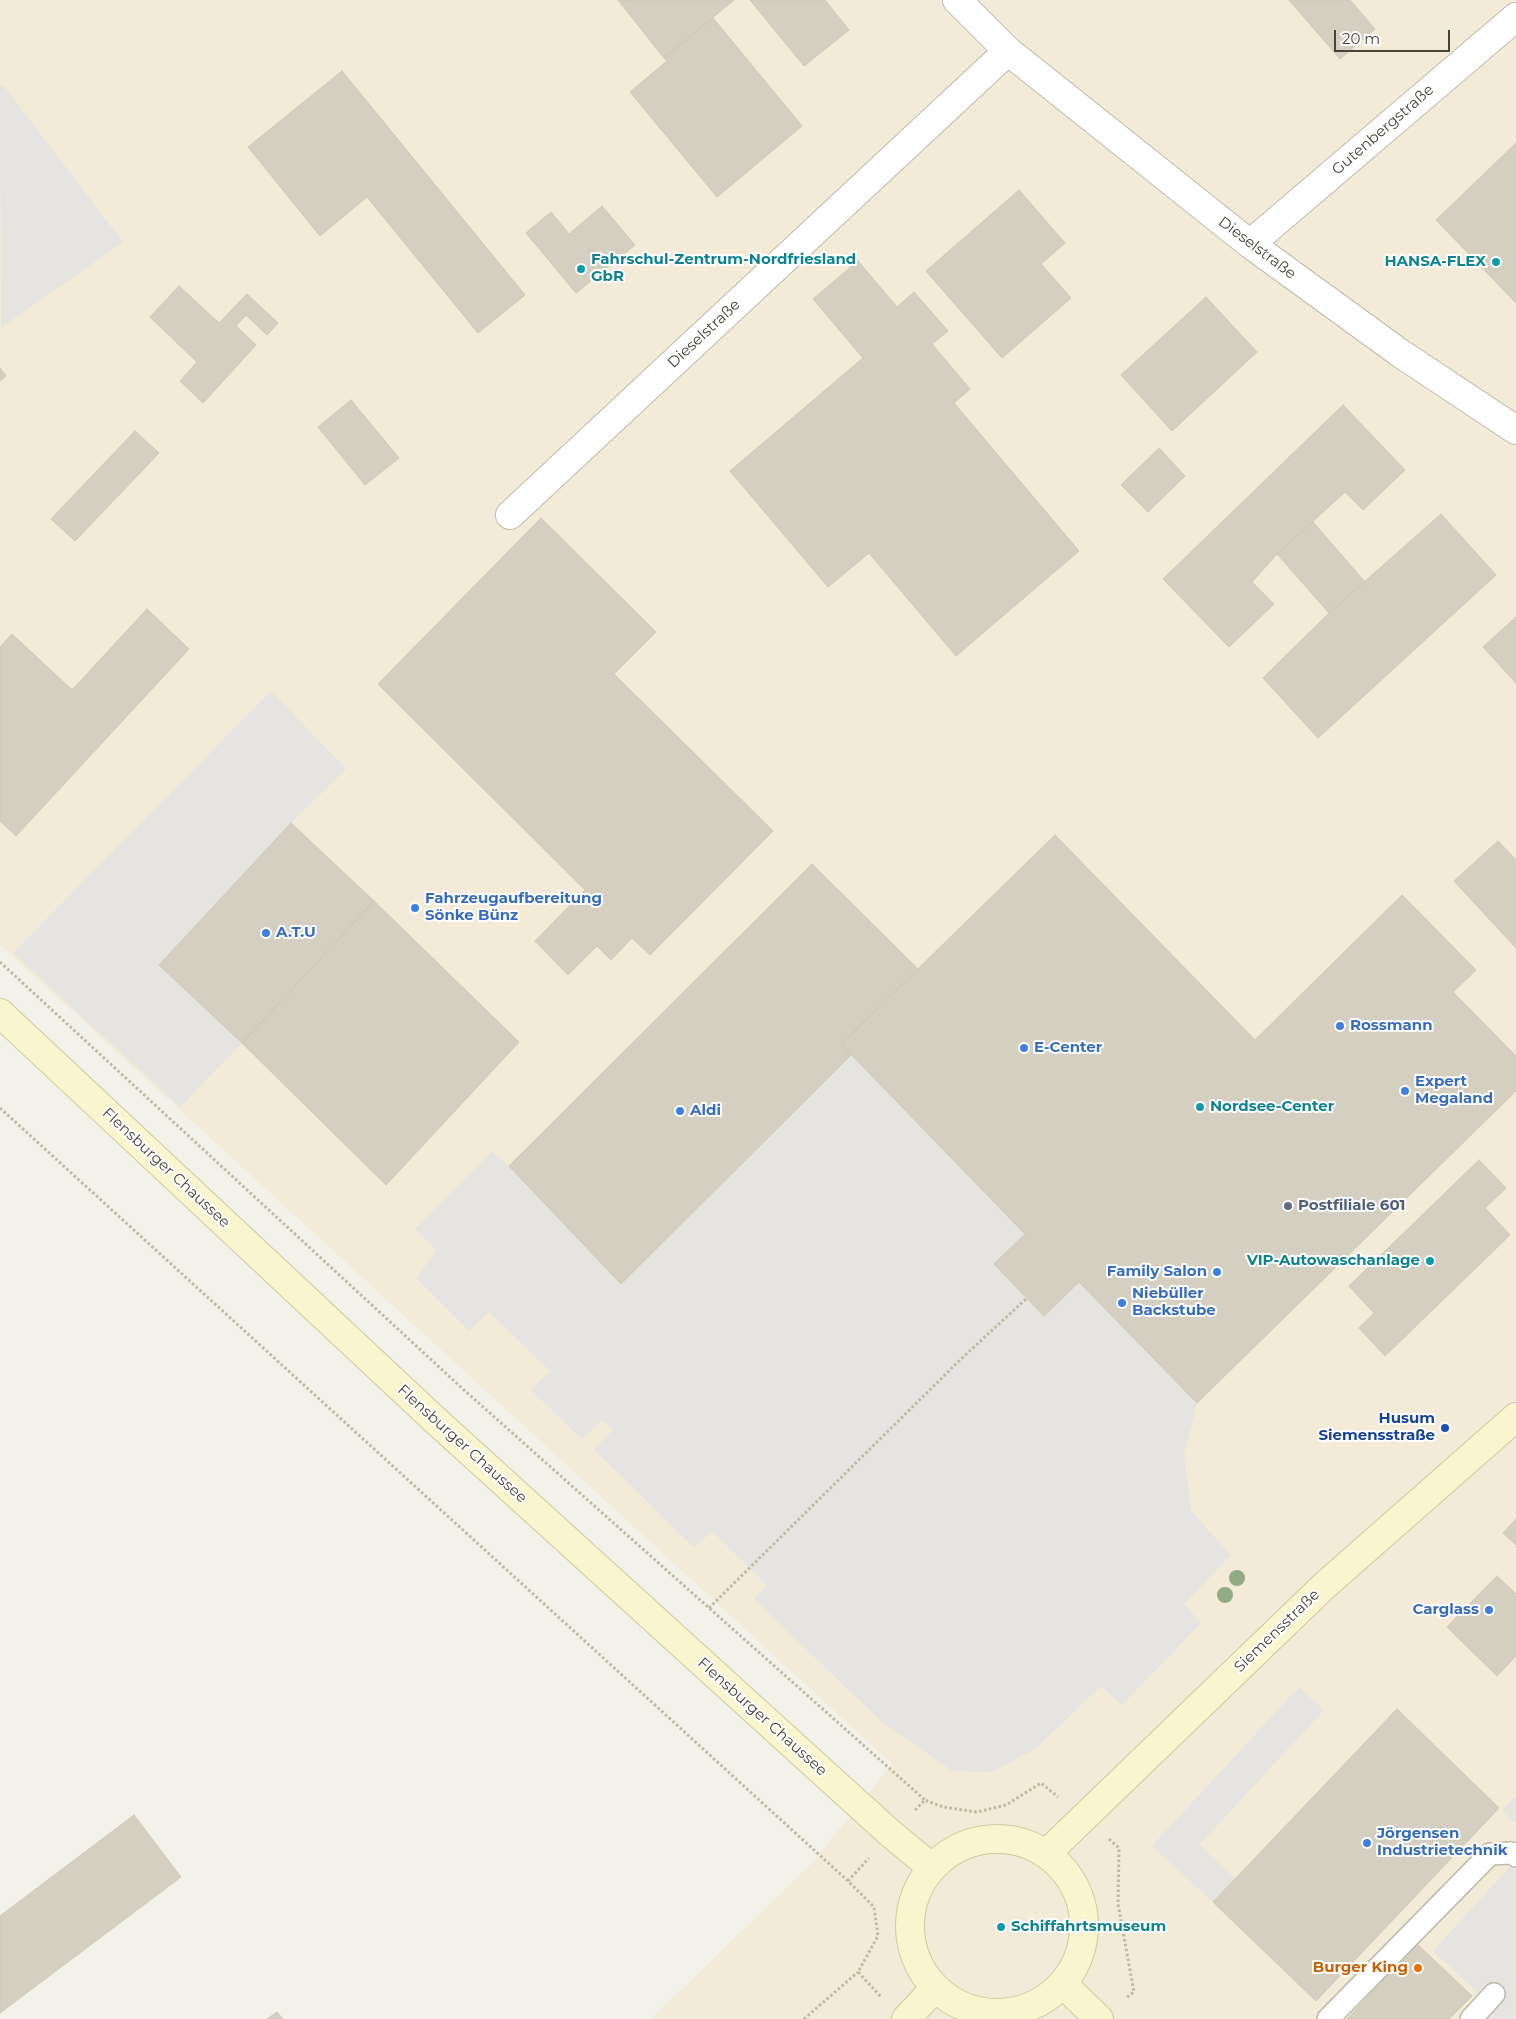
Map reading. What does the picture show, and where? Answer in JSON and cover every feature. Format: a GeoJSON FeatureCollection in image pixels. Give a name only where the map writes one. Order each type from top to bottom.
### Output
{"type":"FeatureCollection","features":[{"type":"Feature","properties":{"kind":"main road","name":"Flensburger Chaussee"},"geometry":{"type":"LineString","coordinates":[[0,1013],[434,1420],[884,1828],[931,1867]]}},
{"type":"Feature","properties":{"kind":"main road","name":"Siemensstraße"},"geometry":{"type":"LineString","coordinates":[[1046,1854],[1324,1586],[1516,1417]]}},
{"type":"Feature","properties":{"kind":"main road"},"geometry":{"type":"LineString","coordinates":[[992,1838],[1027,1844],[1046,1854],[1062,1867],[1078,1892],[1084,1917],[1083,1938],[1078,1959],[1062,1984],[1047,1998],[1029,2008],[1009,2013],[984,2013],[956,2003],[935,1988],[922,1972],[913,1952],[910,1933],[910,1913],[917,1889],[931,1867],[954,1849],[972,1842],[992,1838]]}},
{"type":"Feature","properties":{"kind":"main road"},"geometry":{"type":"LineString","coordinates":[[1062,1984],[1099,2019]]}},
{"type":"Feature","properties":{"kind":"main road"},"geometry":{"type":"LineString","coordinates":[[906,2019],[935,1988]]}},
{"type":"Feature","properties":{"kind":"street","name":"Dieselstraße"},"geometry":{"type":"LineString","coordinates":[[957,0],[1008,52],[1250,244],[1400,353],[1516,430]]}},
{"type":"Feature","properties":{"kind":"street","name":"Gutenbergstraße"},"geometry":{"type":"LineString","coordinates":[[1250,244],[1516,17]]}},
{"type":"Feature","properties":{"kind":"street","name":"Dieselstraße"},"geometry":{"type":"LineString","coordinates":[[510,515],[1008,52]]}},
{"type":"Feature","properties":{"kind":"lane"},"geometry":{"type":"LineString","coordinates":[[1328,2019],[1490,1854],[1512,1853],[1516,1856]]}},
{"type":"Feature","properties":{"kind":"lane"},"geometry":{"type":"LineString","coordinates":[[1471,2019],[1494,1994]]}},
{"type":"Feature","properties":{"kind":"path"},"geometry":{"type":"LineString","coordinates":[[0,962],[464,1390],[925,1800]]}},
{"type":"Feature","properties":{"kind":"path"},"geometry":{"type":"LineString","coordinates":[[0,1108],[848,1881],[874,1907],[878,1936],[858,1972],[804,2019]]}},
{"type":"Feature","properties":{"kind":"path"},"geometry":{"type":"LineString","coordinates":[[709,1608],[960,1360],[1027,1298]]}},
{"type":"Feature","properties":{"kind":"path"},"geometry":{"type":"LineString","coordinates":[[858,1972],[883,1999]]}},
{"type":"Feature","properties":{"kind":"shaded area"},"geometry":{"type":"Polygon","coordinates":[[[0,0],[1516,0],[1516,2019],[651,2019],[811,1864],[892,1764],[0,945],[0,0]]]}},
{"type":"Feature","properties":{"kind":"shaded area"},"geometry":{"type":"Polygon","coordinates":[[[3,85],[123,242],[1,328],[0,87],[3,85]]]}},
{"type":"Feature","properties":{"kind":"shaded area"},"geometry":{"type":"Polygon","coordinates":[[[271,691],[346,769],[291,823],[159,965],[242,1043],[180,1107],[13,953],[271,691]]]}},
{"type":"Feature","properties":{"kind":"shaded area"},"geometry":{"type":"Polygon","coordinates":[[[851,1055],[1025,1234],[994,1264],[1044,1316],[1079,1282],[1197,1403],[1184,1454],[1191,1511],[1231,1555],[1184,1604],[1201,1623],[1122,1705],[1101,1686],[1035,1749],[991,1772],[952,1771],[881,1721],[754,1599],[767,1585],[712,1531],[694,1548],[594,1449],[613,1430],[602,1420],[582,1439],[531,1390],[550,1371],[489,1312],[469,1331],[416,1278],[437,1250],[415,1229],[492,1152],[509,1166],[621,1284],[851,1055]]]}},
{"type":"Feature","properties":{"kind":"shaded area"},"geometry":{"type":"Polygon","coordinates":[[[1299,1687],[1324,1710],[1199,1845],[1235,1878],[1213,1902],[1152,1846],[1299,1687]]]}},
{"type":"Feature","properties":{"kind":"shaded area"},"geometry":{"type":"Polygon","coordinates":[[[1516,1796],[1516,1823],[1502,1810],[1516,1796]]]}},
{"type":"Feature","properties":{"kind":"shaded area"},"geometry":{"type":"Polygon","coordinates":[[[1516,1860],[1516,2019],[1485,2019],[1495,2008],[1433,1951],[1516,1860]]]}},
{"type":"Feature","properties":{"kind":"building"},"geometry":{"type":"Polygon","coordinates":[[[618,0],[734,0],[664,58],[618,0]]]}},
{"type":"Feature","properties":{"kind":"building"},"geometry":{"type":"Polygon","coordinates":[[[750,0],[825,0],[849,30],[804,66],[750,0]]]}},
{"type":"Feature","properties":{"kind":"building"},"geometry":{"type":"Polygon","coordinates":[[[1289,0],[1350,0],[1375,29],[1340,59],[1289,0]]]}},
{"type":"Feature","properties":{"kind":"building"},"geometry":{"type":"Polygon","coordinates":[[[713,18],[802,126],[717,197],[630,92],[667,61],[664,58],[713,18]]]}},
{"type":"Feature","properties":{"kind":"building"},"geometry":{"type":"Polygon","coordinates":[[[342,71],[525,295],[478,333],[367,197],[320,236],[248,147],[342,71]]]}},
{"type":"Feature","properties":{"kind":"building","name":"HANSA-FLEX"},"geometry":{"type":"Polygon","coordinates":[[[1516,143],[1516,303],[1436,220],[1516,143]]]}},
{"type":"Feature","properties":{"kind":"building"},"geometry":{"type":"Polygon","coordinates":[[[1019,190],[1065,243],[1041,264],[1071,298],[1002,358],[926,271],[1019,190]]]}},
{"type":"Feature","properties":{"kind":"building","name":"Fahrschul-Zentrum-Nordfriesland GbR"},"geometry":{"type":"Polygon","coordinates":[[[602,206],[635,245],[576,293],[526,233],[551,212],[569,234],[602,206]]]}},
{"type":"Feature","properties":{"kind":"building"},"geometry":{"type":"Polygon","coordinates":[[[858,261],[897,307],[914,292],[948,331],[932,344],[970,389],[954,403],[1079,551],[956,656],[869,553],[828,587],[730,471],[863,358],[813,299],[858,261]]]}},
{"type":"Feature","properties":{"kind":"building"},"geometry":{"type":"Polygon","coordinates":[[[179,286],[219,323],[247,294],[278,323],[267,335],[246,315],[236,326],[256,345],[203,403],[180,381],[197,362],[150,317],[179,286]]]}},
{"type":"Feature","properties":{"kind":"building"},"geometry":{"type":"Polygon","coordinates":[[[1206,297],[1257,352],[1172,431],[1121,375],[1206,297]]]}},
{"type":"Feature","properties":{"kind":"building"},"geometry":{"type":"Polygon","coordinates":[[[0,368],[6,376],[0,381],[0,368]]]}},
{"type":"Feature","properties":{"kind":"building"},"geometry":{"type":"Polygon","coordinates":[[[351,400],[399,458],[365,485],[318,427],[351,400]]]}},
{"type":"Feature","properties":{"kind":"building"},"geometry":{"type":"Polygon","coordinates":[[[1343,405],[1405,470],[1363,510],[1345,492],[1277,554],[1252,582],[1274,604],[1229,647],[1163,579],[1343,405]]]}},
{"type":"Feature","properties":{"kind":"building"},"geometry":{"type":"Polygon","coordinates":[[[135,431],[159,453],[75,541],[51,519],[135,431]]]}},
{"type":"Feature","properties":{"kind":"building"},"geometry":{"type":"Polygon","coordinates":[[[1159,448],[1185,476],[1148,512],[1121,485],[1159,448]]]}},
{"type":"Feature","properties":{"kind":"building"},"geometry":{"type":"Polygon","coordinates":[[[1441,514],[1496,575],[1318,738],[1263,678],[1329,613],[1441,514]]]}},
{"type":"Feature","properties":{"kind":"building"},"geometry":{"type":"Polygon","coordinates":[[[541,518],[656,632],[614,674],[773,831],[650,955],[632,938],[611,960],[597,946],[568,975],[535,941],[585,890],[378,684],[541,518]]]}},
{"type":"Feature","properties":{"kind":"building"},"geometry":{"type":"Polygon","coordinates":[[[1313,522],[1365,582],[1329,613],[1277,554],[1313,522]]]}},
{"type":"Feature","properties":{"kind":"building"},"geometry":{"type":"Polygon","coordinates":[[[147,609],[189,649],[16,836],[0,821],[0,647],[12,634],[72,690],[147,609]]]}},
{"type":"Feature","properties":{"kind":"building"},"geometry":{"type":"Polygon","coordinates":[[[1516,617],[1516,683],[1483,647],[1516,617]]]}},
{"type":"Feature","properties":{"kind":"building","name":"A.T.U"},"geometry":{"type":"Polygon","coordinates":[[[291,823],[374,901],[242,1043],[159,965],[291,823]]]}},
{"type":"Feature","properties":{"kind":"building","name":"Nordsee-Center"},"geometry":{"type":"Polygon","coordinates":[[[1055,835],[1255,1040],[1402,895],[1476,970],[1453,992],[1516,1056],[1516,1091],[1197,1403],[1079,1282],[1044,1316],[994,1264],[1025,1234],[841,1044],[1055,835]]]}},
{"type":"Feature","properties":{"kind":"building"},"geometry":{"type":"Polygon","coordinates":[[[1498,841],[1516,860],[1516,948],[1454,881],[1498,841]]]}},
{"type":"Feature","properties":{"kind":"building","name":"Aldi"},"geometry":{"type":"Polygon","coordinates":[[[812,864],[918,969],[841,1044],[851,1055],[621,1284],[509,1166],[812,864]]]}},
{"type":"Feature","properties":{"kind":"building"},"geometry":{"type":"Polygon","coordinates":[[[374,901],[519,1042],[386,1185],[242,1043],[374,901]]]}},
{"type":"Feature","properties":{"kind":"building","name":"VIP-Autowaschanlage"},"geometry":{"type":"Polygon","coordinates":[[[1479,1160],[1506,1188],[1485,1208],[1510,1235],[1385,1356],[1359,1328],[1374,1313],[1349,1286],[1479,1160]]]}},
{"type":"Feature","properties":{"kind":"building"},"geometry":{"type":"Polygon","coordinates":[[[1516,1519],[1516,1545],[1503,1533],[1516,1519]]]}},
{"type":"Feature","properties":{"kind":"building","name":"Carglass"},"geometry":{"type":"Polygon","coordinates":[[[1497,1576],[1516,1594],[1516,1656],[1497,1676],[1447,1627],[1497,1576]]]}},
{"type":"Feature","properties":{"kind":"building","name":"Jörgensen Industrietechnik"},"geometry":{"type":"Polygon","coordinates":[[[1397,1709],[1499,1808],[1316,2001],[1213,1902],[1397,1709]]]}},
{"type":"Feature","properties":{"kind":"building"},"geometry":{"type":"Polygon","coordinates":[[[134,1815],[181,1877],[0,2013],[0,1916],[134,1815]]]}},
{"type":"Feature","properties":{"kind":"building","name":"Burger King"},"geometry":{"type":"Polygon","coordinates":[[[1417,1944],[1472,1996],[1449,2019],[1347,2019],[1417,1944]]]}},
{"type":"Feature","properties":{"kind":"building"},"geometry":{"type":"Polygon","coordinates":[[[277,2012],[283,2019],[267,2019],[277,2012]]]}},
{"type":"Feature","properties":{"kind":"place","name":"HANSA-FLEX"},"geometry":{"type":"Point","coordinates":[1496,262]}},
{"type":"Feature","properties":{"kind":"place","name":"Fahrschul-Zentrum-Nordfriesland GbR"},"geometry":{"type":"Point","coordinates":[581,269]}},
{"type":"Feature","properties":{"kind":"place","name":"Fahrzeugaufbereitung Sönke Bünz"},"geometry":{"type":"Point","coordinates":[415,908]}},
{"type":"Feature","properties":{"kind":"place","name":"A.T.U"},"geometry":{"type":"Point","coordinates":[266,933]}},
{"type":"Feature","properties":{"kind":"place","name":"Rossmann"},"geometry":{"type":"Point","coordinates":[1340,1026]}},
{"type":"Feature","properties":{"kind":"place","name":"E-Center"},"geometry":{"type":"Point","coordinates":[1024,1048]}},
{"type":"Feature","properties":{"kind":"place","name":"Expert Megaland"},"geometry":{"type":"Point","coordinates":[1405,1091]}},
{"type":"Feature","properties":{"kind":"place","name":"Nordsee-Center"},"geometry":{"type":"Point","coordinates":[1200,1107]}},
{"type":"Feature","properties":{"kind":"place","name":"Aldi"},"geometry":{"type":"Point","coordinates":[680,1111]}},
{"type":"Feature","properties":{"kind":"place","name":"Postfiliale 601"},"geometry":{"type":"Point","coordinates":[1288,1206]}},
{"type":"Feature","properties":{"kind":"place","name":"VIP-Autowaschanlage"},"geometry":{"type":"Point","coordinates":[1430,1261]}},
{"type":"Feature","properties":{"kind":"place","name":"Family Salon"},"geometry":{"type":"Point","coordinates":[1217,1272]}},
{"type":"Feature","properties":{"kind":"place","name":"Niebüller Backstube"},"geometry":{"type":"Point","coordinates":[1122,1303]}},
{"type":"Feature","properties":{"kind":"place","name":"Husum Siemensstraße"},"geometry":{"type":"Point","coordinates":[1445,1428]}},
{"type":"Feature","properties":{"kind":"place","name":"Carglass"},"geometry":{"type":"Point","coordinates":[1489,1610]}},
{"type":"Feature","properties":{"kind":"place","name":"Jörgensen Industrietechnik"},"geometry":{"type":"Point","coordinates":[1367,1843]}},
{"type":"Feature","properties":{"kind":"place","name":"Schiffahrtsmuseum"},"geometry":{"type":"Point","coordinates":[1001,1927]}},
{"type":"Feature","properties":{"kind":"place","name":"Burger King"},"geometry":{"type":"Point","coordinates":[1418,1968]}}]}
